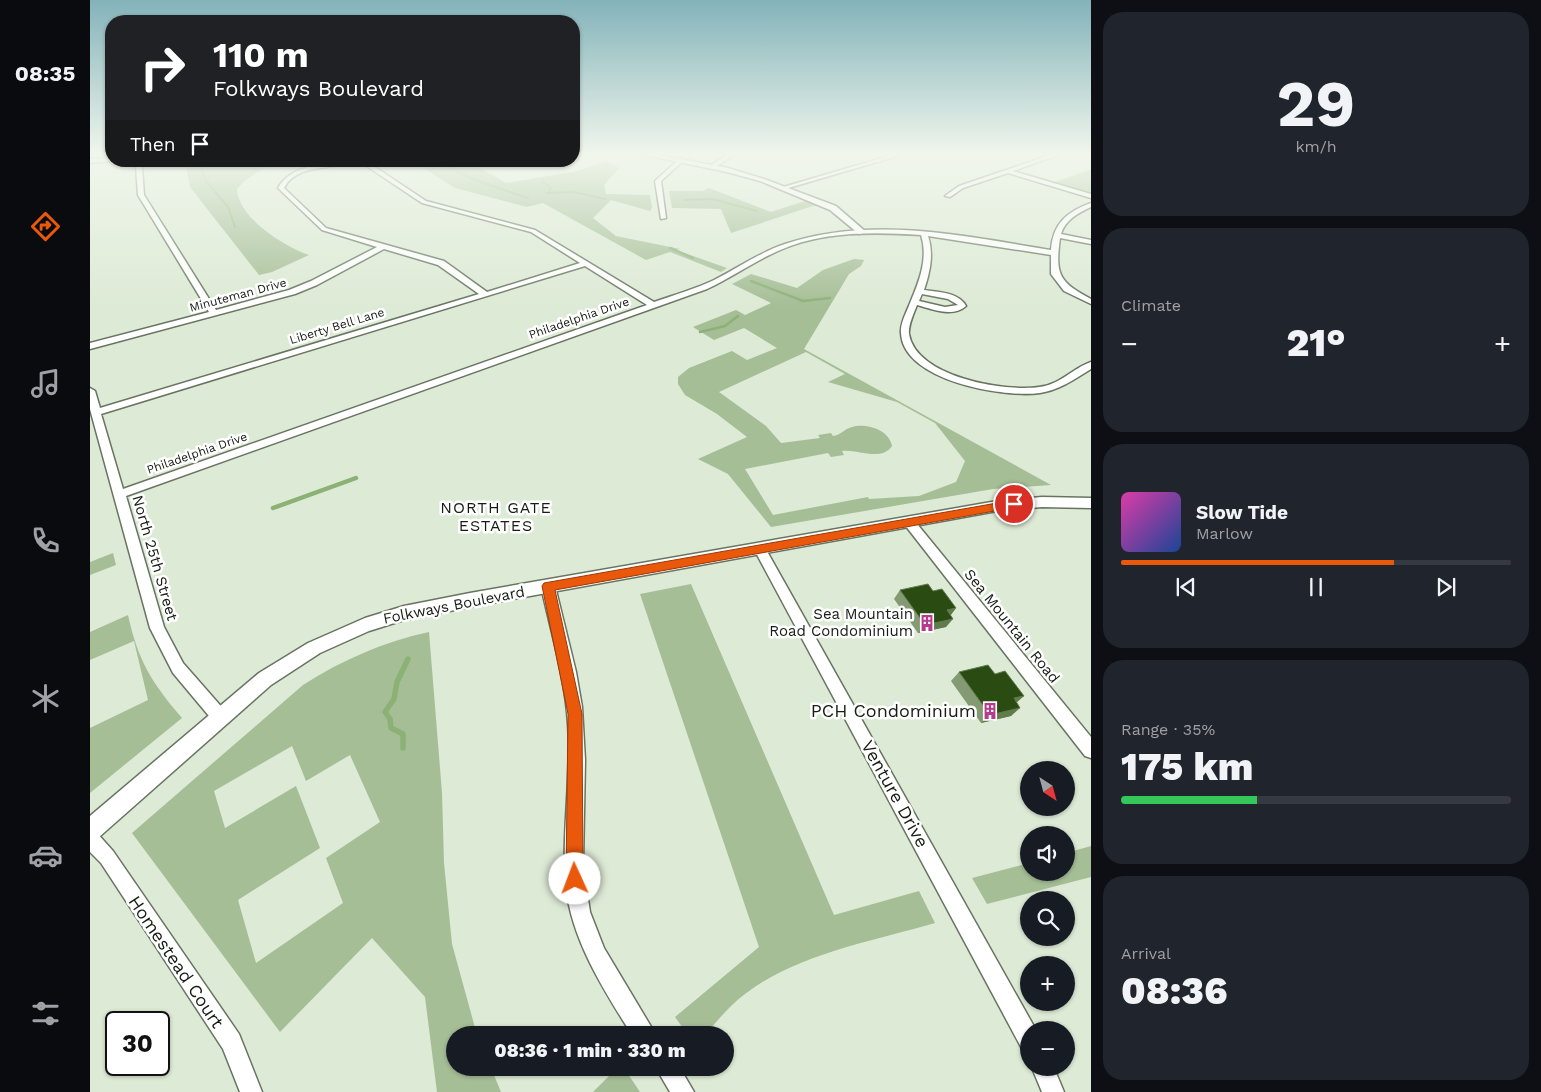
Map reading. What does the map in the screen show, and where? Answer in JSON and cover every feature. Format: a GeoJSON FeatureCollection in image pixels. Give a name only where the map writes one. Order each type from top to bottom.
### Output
{"type":"FeatureCollection","features":[{"type":"Feature","properties":{"kind":"street"},"geometry":{"type":"LineString","coordinates":[[148,206],[214,313]]}},
{"type":"Feature","properties":{"kind":"street"},"geometry":{"type":"LineString","coordinates":[[300,206],[324,228],[446,265],[485,294]]}},
{"type":"Feature","properties":{"kind":"street"},"geometry":{"type":"LineString","coordinates":[[441,206],[524,227],[654,305]]}},
{"type":"Feature","properties":{"kind":"street"},"geometry":{"type":"LineString","coordinates":[[661,206],[663,218]]}},
{"type":"Feature","properties":{"kind":"street"},"geometry":{"type":"LineString","coordinates":[[827,206],[837,210],[862,232]]}},
{"type":"Feature","properties":{"kind":"street"},"geometry":{"type":"LineString","coordinates":[[1089,206],[1070,214],[1059,227],[1056,235],[1055,253],[1056,278],[1066,289],[1091,302]]}},
{"type":"Feature","properties":{"kind":"street"},"geometry":{"type":"LineString","coordinates":[[1059,227],[1070,229]]}},
{"type":"Feature","properties":{"kind":"street","name":"Philadelphia Drive"},"geometry":{"type":"LineString","coordinates":[[120,494],[654,305],[716,282],[783,247],[817,237],[862,232],[924,233],[1055,253]]}},
{"type":"Feature","properties":{"kind":"street"},"geometry":{"type":"LineString","coordinates":[[924,233],[929,256],[904,332],[908,347],[928,365],[955,378],[995,389],[1034,391],[1062,383],[1091,365]]}},
{"type":"Feature","properties":{"kind":"street"},"geometry":{"type":"LineString","coordinates":[[1056,235],[1091,242]]}},
{"type":"Feature","properties":{"kind":"street","name":"Minuteman Drive"},"geometry":{"type":"LineString","coordinates":[[90,346],[305,287],[384,246]]}},
{"type":"Feature","properties":{"kind":"street","name":"Liberty Bell Lane"},"geometry":{"type":"LineString","coordinates":[[96,412],[586,264]]}},
{"type":"Feature","properties":{"kind":"street"},"geometry":{"type":"LineString","coordinates":[[915,302],[950,309],[958,309],[962,306],[955,299],[919,291]]}},
{"type":"Feature","properties":{"kind":"street","name":"North 25th Street"},"geometry":{"type":"LineString","coordinates":[[90,390],[153,617],[161,636],[183,675],[220,718]]}},
{"type":"Feature","properties":{"kind":"street","name":"Folkways Boulevard"},"geometry":{"type":"LineString","coordinates":[[90,830],[279,669],[314,648],[347,632],[404,613],[1014,504],[1055,502],[1091,504]]}},
{"type":"Feature","properties":{"kind":"street","name":"Sea Mountain Road"},"geometry":{"type":"LineString","coordinates":[[909,522],[1091,750]]}},
{"type":"Feature","properties":{"kind":"street","name":"Venture Drive"},"geometry":{"type":"LineString","coordinates":[[760,549],[1020,1023]]}},
{"type":"Feature","properties":{"kind":"street"},"geometry":{"type":"LineString","coordinates":[[548,586],[575,714],[574,866],[578,899],[585,926],[604,970],[639,1026]]}},
{"type":"Feature","properties":{"kind":"street","name":"Homestead Court"},"geometry":{"type":"LineString","coordinates":[[90,838],[107,857],[231,1042],[251,1092]]}},
{"type":"Feature","properties":{"kind":"street"},"geometry":{"type":"LineString","coordinates":[[672,1076],[683,1092]]}},
{"type":"Feature","properties":{"kind":"street"},"geometry":{"type":"LineString","coordinates":[[1046,1076],[1053,1092]]}},
{"type":"Feature","properties":{"kind":"green space"},"geometry":{"type":"Polygon","coordinates":[[[205,206],[243,206],[264,230],[287,245],[309,255],[272,272],[259,275],[205,206]]]}},
{"type":"Feature","properties":{"kind":"green space"},"geometry":{"type":"Polygon","coordinates":[[[548,206],[605,206],[593,218],[616,236],[680,249],[676,250],[727,268],[721,272],[670,252],[646,260],[548,206]]]}},
{"type":"Feature","properties":{"kind":"green space"},"geometry":{"type":"Polygon","coordinates":[[[632,206],[652,206],[650,211],[632,206]]]}},
{"type":"Feature","properties":{"kind":"green space"},"geometry":{"type":"Polygon","coordinates":[[[672,206],[755,206],[771,212],[790,206],[813,206],[731,233],[721,209],[672,208],[672,206]]]}},
{"type":"Feature","properties":{"kind":"green space"},"geometry":{"type":"Polygon","coordinates":[[[854,259],[864,260],[861,266],[849,274],[804,349],[1051,485],[993,489],[771,527],[728,474],[698,459],[747,437],[717,414],[685,395],[678,384],[678,377],[689,368],[732,351],[747,360],[777,348],[744,328],[714,340],[693,327],[736,310],[745,315],[771,303],[732,284],[751,274],[797,288],[823,270],[854,259]],[[806,352],[719,392],[766,426],[781,443],[820,438],[818,435],[831,433],[833,436],[857,426],[870,427],[881,431],[890,440],[892,446],[882,453],[869,454],[842,451],[844,455],[831,457],[828,453],[745,469],[773,515],[868,497],[869,499],[919,496],[956,482],[965,461],[935,423],[897,402],[828,382],[845,374],[806,352]]]}},
{"type":"Feature","properties":{"kind":"green space"},"geometry":{"type":"Polygon","coordinates":[[[113,553],[116,565],[90,575],[90,562],[113,553]]]}},
{"type":"Feature","properties":{"kind":"green space"},"geometry":{"type":"Polygon","coordinates":[[[691,584],[834,915],[919,891],[935,923],[836,950],[812,959],[766,980],[739,998],[713,1026],[682,1026],[675,1017],[759,947],[640,594],[691,584]]]}},
{"type":"Feature","properties":{"kind":"green space"},"geometry":{"type":"Polygon","coordinates":[[[128,615],[136,646],[148,671],[162,694],[182,718],[90,793],[90,728],[148,700],[134,641],[90,660],[90,632],[128,615]]]}},
{"type":"Feature","properties":{"kind":"green space"},"geometry":{"type":"Polygon","coordinates":[[[429,632],[442,793],[444,863],[452,944],[475,1026],[446,1026],[446,1076],[494,1076],[501,1092],[437,1092],[425,997],[372,938],[280,1032],[132,833],[303,685],[348,660],[395,641],[429,632]],[[292,746],[214,791],[225,828],[296,786],[320,848],[238,900],[256,963],[343,903],[326,858],[380,822],[350,755],[306,781],[292,746]]]}},
{"type":"Feature","properties":{"kind":"green space"},"geometry":{"type":"Polygon","coordinates":[[[1091,846],[1091,877],[1037,891],[1020,891],[1020,895],[987,904],[972,878],[1020,865],[1020,881],[1075,881],[1075,850],[1091,846]]]}},
{"type":"Feature","properties":{"kind":"green space"},"geometry":{"type":"Polygon","coordinates":[[[609,1076],[629,1076],[640,1092],[593,1092],[609,1076]]]}},
{"type":"Feature","properties":{"kind":"building"},"geometry":{"type":"Polygon","coordinates":[[[928,584],[933,591],[942,589],[956,608],[947,610],[953,619],[925,625],[900,590],[928,584]]]}},
{"type":"Feature","properties":{"kind":"building"},"geometry":{"type":"Polygon","coordinates":[[[988,665],[995,674],[1005,671],[1024,696],[1014,698],[1020,708],[990,715],[959,672],[988,665]]]}},
{"type":"Feature","properties":{"kind":"waterway"},"geometry":{"type":"LineString","coordinates":[[227,206],[235,227]]}},
{"type":"Feature","properties":{"kind":"waterway"},"geometry":{"type":"LineString","coordinates":[[738,206],[757,211]]}},
{"type":"Feature","properties":{"kind":"waterway"},"geometry":{"type":"LineString","coordinates":[[670,248],[693,258]]}},
{"type":"Feature","properties":{"kind":"waterway"},"geometry":{"type":"LineString","coordinates":[[751,281],[803,301],[830,298]]}},
{"type":"Feature","properties":{"kind":"waterway"},"geometry":{"type":"LineString","coordinates":[[700,332],[725,326],[738,316]]}},
{"type":"Feature","properties":{"kind":"waterway"},"geometry":{"type":"LineString","coordinates":[[273,508],[356,478]]}},
{"type":"Feature","properties":{"kind":"waterway"},"geometry":{"type":"LineString","coordinates":[[403,748],[403,734],[391,728],[390,719],[385,712],[394,699],[397,682],[408,659]]}},
{"type":"Feature","properties":{"kind":"place","name":"Sea Mountain Road Condominium"},"geometry":{"type":"Point","coordinates":[927,623]}},
{"type":"Feature","properties":{"kind":"place","name":"PCH Condominium"},"geometry":{"type":"Point","coordinates":[990,711]}},
{"type":"Feature","properties":{"kind":"district","name":"NORTH GATE ESTATES"},"geometry":{"type":"Point","coordinates":[496,516]}},
{"type":"Feature","properties":{"kind":"route"},"geometry":{"type":"LineString","coordinates":[[575,879],[575,714],[548,586],[1014,504]]}}]}
